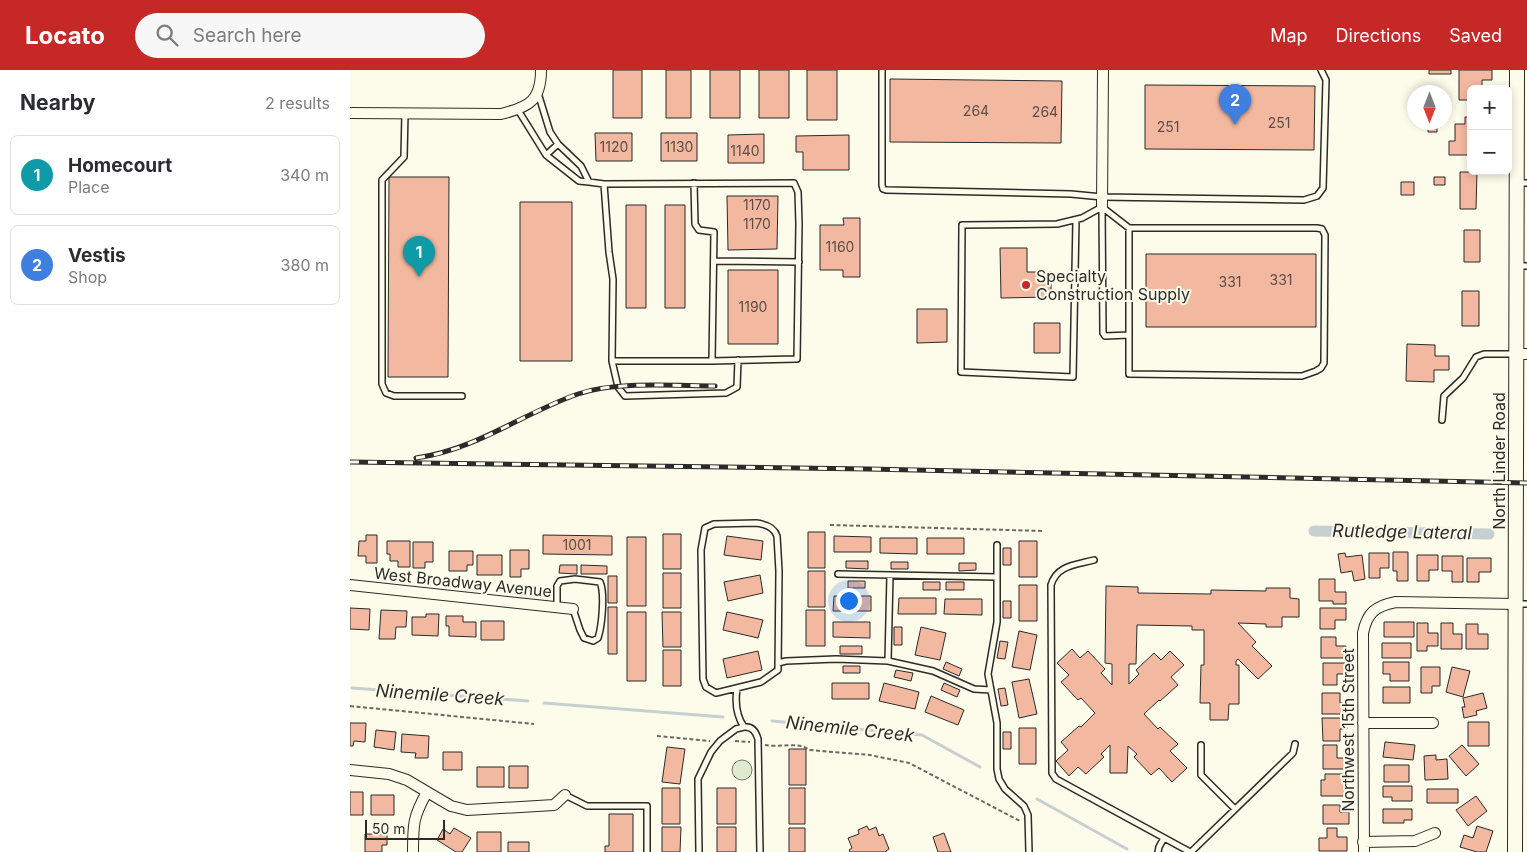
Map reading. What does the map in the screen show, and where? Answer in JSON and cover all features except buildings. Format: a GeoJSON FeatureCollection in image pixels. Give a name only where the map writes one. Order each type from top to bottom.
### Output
{"type":"FeatureCollection","features":[{"type":"Feature","properties":{"kind":"main road","name":"North Linder Road"},"geometry":{"type":"LineString","coordinates":[[1515,852],[1521,604],[1522,354],[1522,183],[1517,70]]}},
{"type":"Feature","properties":{"kind":"street"},"geometry":{"type":"LineString","coordinates":[[350,113],[501,114],[518,110],[530,104],[538,93],[540,70]]}},
{"type":"Feature","properties":{"kind":"street"},"geometry":{"type":"LineString","coordinates":[[1102,202],[1103,70]]}},
{"type":"Feature","properties":{"kind":"street","name":"West Broadway Avenue"},"geometry":{"type":"LineString","coordinates":[[350,585],[573,609]]}},
{"type":"Feature","properties":{"kind":"street","name":"Northwest 15th Street"},"geometry":{"type":"LineString","coordinates":[[1364,847],[1363,634],[1366,622],[1373,611],[1383,604],[1396,602],[1521,604]]}},
{"type":"Feature","properties":{"kind":"street"},"geometry":{"type":"LineString","coordinates":[[1364,723],[1433,724]]}},
{"type":"Feature","properties":{"kind":"street"},"geometry":{"type":"LineString","coordinates":[[350,770],[389,774],[407,780],[451,806],[467,810],[554,805],[565,795]]}},
{"type":"Feature","properties":{"kind":"street"},"geometry":{"type":"LineString","coordinates":[[413,852],[413,828],[416,814],[427,792]]}},
{"type":"Feature","properties":{"kind":"street"},"geometry":{"type":"LineString","coordinates":[[1364,847],[1416,841],[1435,833]]}},
{"type":"Feature","properties":{"kind":"lane"},"geometry":{"type":"LineString","coordinates":[[882,70],[883,189],[1071,194],[1102,202],[1304,200],[1317,196],[1323,188],[1326,80],[1321,70]]}},
{"type":"Feature","properties":{"kind":"lane"},"geometry":{"type":"LineString","coordinates":[[538,93],[550,132],[558,144],[580,166],[589,182]]}},
{"type":"Feature","properties":{"kind":"lane"},"geometry":{"type":"LineString","coordinates":[[518,110],[546,155],[579,181],[604,184],[794,183],[798,192],[799,262],[796,360],[612,361]]}},
{"type":"Feature","properties":{"kind":"lane"},"geometry":{"type":"LineString","coordinates":[[405,113],[404,157],[382,180],[382,384],[386,393],[394,396],[462,396]]}},
{"type":"Feature","properties":{"kind":"lane"},"geometry":{"type":"LineString","coordinates":[[546,155],[558,144]]}},
{"type":"Feature","properties":{"kind":"lane"},"geometry":{"type":"LineString","coordinates":[[694,183],[695,224],[699,230],[714,232],[712,361]]}},
{"type":"Feature","properties":{"kind":"lane"},"geometry":{"type":"LineString","coordinates":[[604,184],[613,279],[612,361],[618,387],[625,396],[726,393],[737,387],[738,360]]}},
{"type":"Feature","properties":{"kind":"lane"},"geometry":{"type":"LineString","coordinates":[[1076,220],[1073,377],[961,372],[962,225],[1057,224],[1076,220],[1102,202]]}},
{"type":"Feature","properties":{"kind":"lane"},"geometry":{"type":"LineString","coordinates":[[1102,202],[1129,228],[1322,229],[1324,235],[1324,363],[1316,371],[1302,376],[1129,374],[1129,228]]}},
{"type":"Feature","properties":{"kind":"lane"},"geometry":{"type":"LineString","coordinates":[[1102,202],[1103,333],[1105,336],[1129,335]]}},
{"type":"Feature","properties":{"kind":"lane"},"geometry":{"type":"LineString","coordinates":[[714,261],[799,262]]}},
{"type":"Feature","properties":{"kind":"lane"},"geometry":{"type":"LineString","coordinates":[[1442,420],[1444,396],[1463,378],[1476,357],[1484,354],[1522,354]]}},
{"type":"Feature","properties":{"kind":"lane"},"geometry":{"type":"LineString","coordinates":[[714,524],[765,524],[777,536],[779,571],[778,670],[768,678],[737,689],[716,693],[710,691],[704,684],[701,550],[705,528],[714,524]]}},
{"type":"Feature","properties":{"kind":"lane"},"geometry":{"type":"LineString","coordinates":[[997,545],[997,622],[988,674],[997,723],[997,769],[999,779],[1005,789],[1024,806],[1028,815],[1029,852]]}},
{"type":"Feature","properties":{"kind":"lane"},"geometry":{"type":"LineString","coordinates":[[1094,560],[1062,569],[1054,575],[1051,585],[1052,773],[1056,779],[1190,852],[1293,753],[1295,744]]}},
{"type":"Feature","properties":{"kind":"lane"},"geometry":{"type":"LineString","coordinates":[[838,574],[997,577]]}},
{"type":"Feature","properties":{"kind":"lane"},"geometry":{"type":"LineString","coordinates":[[888,661],[890,575]]}},
{"type":"Feature","properties":{"kind":"lane"},"geometry":{"type":"LineString","coordinates":[[556,607],[560,581],[575,579],[600,582],[602,587],[602,610],[598,638],[592,641],[584,638],[573,609]]}},
{"type":"Feature","properties":{"kind":"lane"},"geometry":{"type":"LineString","coordinates":[[778,663],[836,659],[888,661],[933,672],[974,689],[991,690]]}},
{"type":"Feature","properties":{"kind":"lane"},"geometry":{"type":"LineString","coordinates":[[737,689],[737,709],[744,727]]}},
{"type":"Feature","properties":{"kind":"lane"},"geometry":{"type":"LineString","coordinates":[[699,852],[698,779],[711,752],[720,741],[736,729],[748,726],[755,731],[758,743],[760,852]]}},
{"type":"Feature","properties":{"kind":"lane"},"geometry":{"type":"LineString","coordinates":[[1201,745],[1201,775],[1235,808]]}},
{"type":"Feature","properties":{"kind":"lane"},"geometry":{"type":"LineString","coordinates":[[565,795],[587,806],[647,806],[647,852]]}},
{"type":"Feature","properties":{"kind":"lane"},"geometry":{"type":"LineString","coordinates":[[1158,852],[1164,838]]}},
{"type":"Feature","properties":{"kind":"path"},"geometry":{"type":"LineString","coordinates":[[830,526],[1043,531]]}},
{"type":"Feature","properties":{"kind":"path"},"geometry":{"type":"LineString","coordinates":[[350,706],[534,724]]}},
{"type":"Feature","properties":{"kind":"path"},"geometry":{"type":"LineString","coordinates":[[656,736],[720,741],[739,740],[767,746],[803,746],[809,750],[870,756],[908,763],[1029,826]]}},
{"type":"Feature","properties":{"kind":"green space"},"geometry":{"type":"Polygon","coordinates":[[[742,760],[749,763],[752,770],[749,777],[742,780],[735,777],[732,770],[735,763],[742,760]]]}},
{"type":"Feature","properties":{"kind":"waterway","name":"Rutledge Lateral"},"geometry":{"type":"LineString","coordinates":[[1314,531],[1489,534]]}},
{"type":"Feature","properties":{"kind":"waterway","name":"Ninemile Creek"},"geometry":{"type":"LineString","coordinates":[[352,688],[528,701]]}},
{"type":"Feature","properties":{"kind":"waterway","name":"Ninemile Creek"},"geometry":{"type":"LineString","coordinates":[[544,703],[723,717]]}},
{"type":"Feature","properties":{"kind":"waterway","name":"Ninemile Creek"},"geometry":{"type":"LineString","coordinates":[[772,721],[922,735],[980,767]]}},
{"type":"Feature","properties":{"kind":"waterway","name":"Ninemile Creek"},"geometry":{"type":"LineString","coordinates":[[1037,799],[1127,849]]}},
{"type":"Feature","properties":{"kind":"railway"},"geometry":{"type":"LineString","coordinates":[[416,458],[438,454],[459,447],[558,402],[593,390],[646,385],[715,386]]}},
{"type":"Feature","properties":{"kind":"railway"},"geometry":{"type":"LineString","coordinates":[[350,462],[868,469],[1527,483]]}},
{"type":"Feature","properties":{"kind":"place","name":"Vestis"},"geometry":{"type":"Point","coordinates":[1235,125]}},
{"type":"Feature","properties":{"kind":"place","name":"Homecourt"},"geometry":{"type":"Point","coordinates":[419,277]}},
{"type":"Feature","properties":{"kind":"place","name":"Specialty Construction Supply"},"geometry":{"type":"Point","coordinates":[1026,285]}}]}
